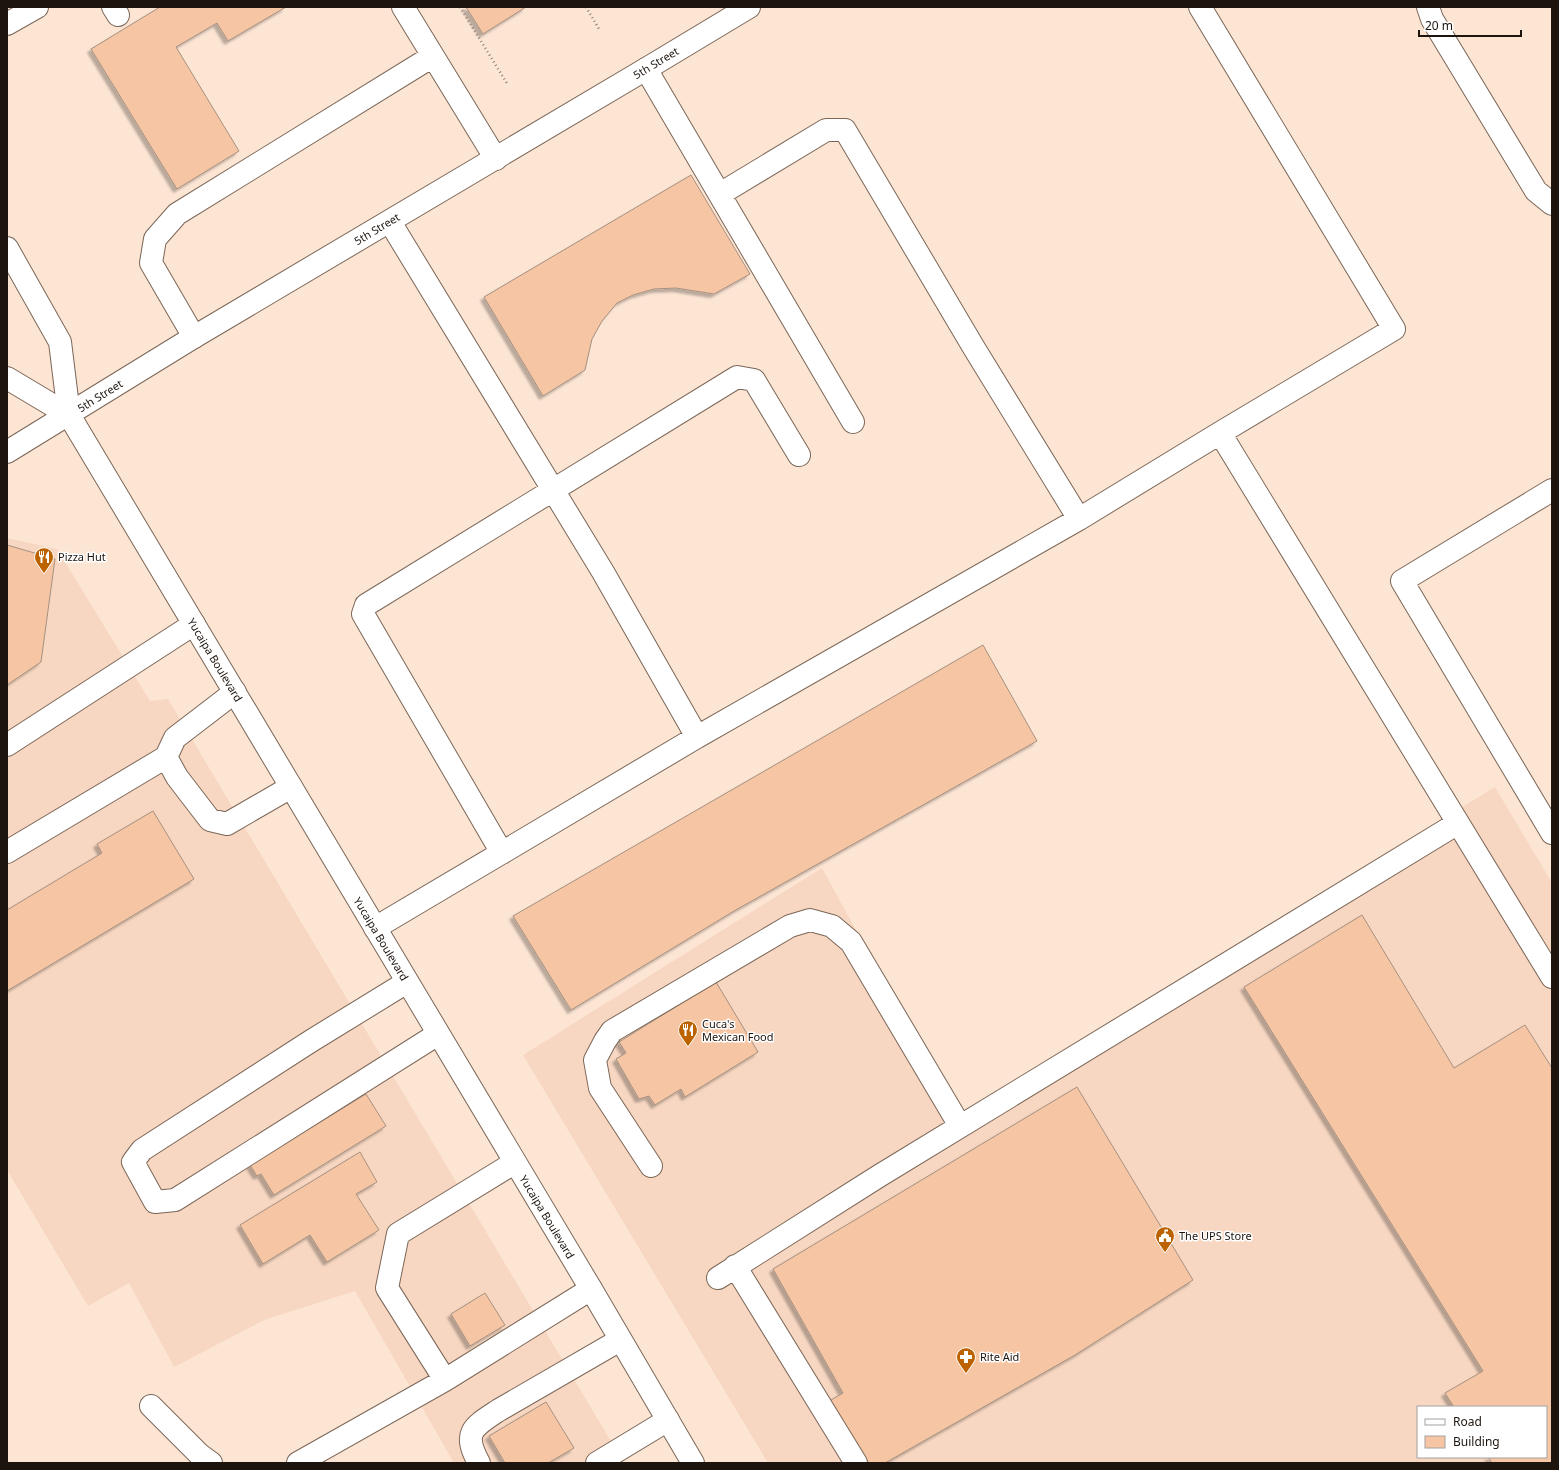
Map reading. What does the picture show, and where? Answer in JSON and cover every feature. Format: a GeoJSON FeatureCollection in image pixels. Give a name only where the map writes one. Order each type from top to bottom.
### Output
{"type":"FeatureCollection","features":[{"type":"Feature","properties":{"kind":"main road"},"geometry":{"type":"LineString","coordinates":[[7,24],[37,7]]}},
{"type":"Feature","properties":{"kind":"main road"},"geometry":{"type":"LineString","coordinates":[[403,7],[496,159]]}},
{"type":"Feature","properties":{"kind":"main road","name":"5th Street"},"geometry":{"type":"LineString","coordinates":[[7,452],[194,337],[496,159],[749,7]]}},
{"type":"Feature","properties":{"kind":"main road"},"geometry":{"type":"LineString","coordinates":[[375,928],[697,737],[1079,519],[1394,329],[1200,7]]}},
{"type":"Feature","properties":{"kind":"main road"},"geometry":{"type":"LineString","coordinates":[[1428,7],[1432,19],[1536,191],[1552,204]]}},
{"type":"Feature","properties":{"kind":"main road"},"geometry":{"type":"LineString","coordinates":[[194,337],[151,263],[155,239],[177,214],[433,56]]}},
{"type":"Feature","properties":{"kind":"main road"},"geometry":{"type":"LineString","coordinates":[[646,69],[853,422]]}},
{"type":"Feature","properties":{"kind":"main road"},"geometry":{"type":"LineString","coordinates":[[720,194],[826,130],[845,130],[970,341],[1079,519]]}},
{"type":"Feature","properties":{"kind":"main road"},"geometry":{"type":"LineString","coordinates":[[390,222],[603,572],[697,737]]}},
{"type":"Feature","properties":{"kind":"main road","name":"Yucaipa Boulevard"},"geometry":{"type":"LineString","coordinates":[[7,248],[60,342],[69,415],[514,1163],[591,1289],[693,1463]]}},
{"type":"Feature","properties":{"kind":"main road"},"geometry":{"type":"LineString","coordinates":[[502,853],[363,614],[366,605],[737,377],[754,380],[798,455]]}},
{"type":"Feature","properties":{"kind":"main road","name":"Yucaipa Boulevard"},"geometry":{"type":"LineString","coordinates":[[7,378],[69,415]]}},
{"type":"Feature","properties":{"kind":"main road"},"geometry":{"type":"LineString","coordinates":[[1220,433],[1552,977]]}},
{"type":"Feature","properties":{"kind":"main road"},"geometry":{"type":"LineString","coordinates":[[1552,490],[1402,581],[1552,833]]}},
{"type":"Feature","properties":{"kind":"main road"},"geometry":{"type":"LineString","coordinates":[[7,745],[194,624]]}},
{"type":"Feature","properties":{"kind":"main road"},"geometry":{"type":"LineString","coordinates":[[7,852],[166,757],[175,738],[235,692]]}},
{"type":"Feature","properties":{"kind":"main road"},"geometry":{"type":"LineString","coordinates":[[166,757],[177,777],[210,820],[227,824],[291,787]]}},
{"type":"Feature","properties":{"kind":"main road"},"geometry":{"type":"LineString","coordinates":[[856,1463],[726,1272],[960,1126],[1458,823]]}},
{"type":"Feature","properties":{"kind":"main road"},"geometry":{"type":"LineString","coordinates":[[651,1166],[600,1088],[595,1060],[605,1041],[612,1032],[619,1027],[790,926],[810,920],[832,926],[851,942],[960,1126]]}},
{"type":"Feature","properties":{"kind":"main road"},"geometry":{"type":"LineString","coordinates":[[407,982],[311,1041],[142,1150],[133,1162],[155,1202],[175,1200],[438,1034]]}},
{"type":"Feature","properties":{"kind":"main road"},"geometry":{"type":"LineString","coordinates":[[445,1380],[387,1288],[398,1234],[514,1163]]}},
{"type":"Feature","properties":{"kind":"main road"},"geometry":{"type":"LineString","coordinates":[[298,1463],[445,1380],[591,1289]]}},
{"type":"Feature","properties":{"kind":"main road"},"geometry":{"type":"LineString","coordinates":[[479,1463],[473,1452],[470,1440],[472,1430],[499,1410],[620,1340]]}},
{"type":"Feature","properties":{"kind":"main road"},"geometry":{"type":"LineString","coordinates":[[151,1406],[200,1455],[211,1463]]}},
{"type":"Feature","properties":{"kind":"main road"},"geometry":{"type":"LineString","coordinates":[[597,1463],[668,1420]]}},
{"type":"Feature","properties":{"kind":"path"},"geometry":{"type":"LineString","coordinates":[[460,7],[508,85]]}},
{"type":"Feature","properties":{"kind":"path"},"geometry":{"type":"LineString","coordinates":[[586,7],[599,29]]}},
{"type":"Feature","properties":{"kind":"shaded area"},"geometry":{"type":"Polygon","coordinates":[[[7,538],[57,549],[150,701],[168,699],[624,1463],[454,1463],[355,1291],[264,1320],[174,1367],[129,1283],[88,1306],[7,1170],[7,538]]]}},
{"type":"Feature","properties":{"kind":"shaded area"},"geometry":{"type":"Polygon","coordinates":[[[1495,787],[1552,883],[1552,1463],[768,1463],[523,1055],[822,868],[957,1115],[1495,787]]]}},
{"type":"Feature","properties":{"kind":"building"},"geometry":{"type":"Polygon","coordinates":[[[160,7],[286,7],[228,41],[217,23],[176,47],[239,151],[177,189],[91,49],[160,7]]]}},
{"type":"Feature","properties":{"kind":"building"},"geometry":{"type":"Polygon","coordinates":[[[466,7],[526,7],[483,34],[466,7]]]}},
{"type":"Feature","properties":{"kind":"building"},"geometry":{"type":"Polygon","coordinates":[[[691,175],[750,274],[714,294],[676,288],[654,289],[633,295],[617,303],[602,321],[592,339],[585,370],[543,396],[484,297],[691,175]]]}},
{"type":"Feature","properties":{"kind":"building"},"geometry":{"type":"Polygon","coordinates":[[[7,545],[55,559],[41,662],[7,685],[7,545]]]}},
{"type":"Feature","properties":{"kind":"building"},"geometry":{"type":"Polygon","coordinates":[[[983,645],[1037,741],[734,911],[571,1010],[513,916],[983,645]]]}},
{"type":"Feature","properties":{"kind":"building"},"geometry":{"type":"Polygon","coordinates":[[[153,811],[194,879],[7,991],[7,910],[102,853],[97,844],[153,811]]]}},
{"type":"Feature","properties":{"kind":"building"},"geometry":{"type":"Polygon","coordinates":[[[1362,915],[1454,1068],[1525,1025],[1552,1068],[1552,1463],[1492,1463],[1489,1458],[1547,1458],[1547,1406],[1453,1406],[1445,1393],[1483,1371],[1244,987],[1362,915]]]}},
{"type":"Feature","properties":{"kind":"building","name":"Cuca's Mexican Food"},"geometry":{"type":"Polygon","coordinates":[[[716,982],[758,1052],[685,1097],[681,1089],[655,1105],[649,1096],[639,1099],[616,1059],[626,1053],[619,1042],[716,982]]]}},
{"type":"Feature","properties":{"kind":"building"},"geometry":{"type":"Polygon","coordinates":[[[1077,1087],[1193,1280],[1075,1355],[885,1463],[861,1463],[826,1403],[843,1393],[773,1269],[1077,1087]]]}},
{"type":"Feature","properties":{"kind":"building"},"geometry":{"type":"Polygon","coordinates":[[[366,1094],[386,1126],[274,1195],[261,1174],[257,1176],[250,1165],[366,1094]]]}},
{"type":"Feature","properties":{"kind":"building"},"geometry":{"type":"Polygon","coordinates":[[[360,1152],[377,1182],[356,1194],[379,1230],[327,1262],[310,1235],[263,1264],[240,1225],[360,1152]]]}},
{"type":"Feature","properties":{"kind":"building"},"geometry":{"type":"Polygon","coordinates":[[[485,1293],[505,1325],[470,1346],[451,1314],[485,1293]]]}},
{"type":"Feature","properties":{"kind":"building"},"geometry":{"type":"Polygon","coordinates":[[[546,1402],[574,1448],[548,1463],[505,1463],[489,1436],[546,1402]]]}},
{"type":"Feature","properties":{"kind":"place","name":"Pizza Hut"},"geometry":{"type":"Point","coordinates":[44,574]}},
{"type":"Feature","properties":{"kind":"place","name":"Cuca's Mexican Food"},"geometry":{"type":"Point","coordinates":[688,1047]}},
{"type":"Feature","properties":{"kind":"place","name":"The UPS Store"},"geometry":{"type":"Point","coordinates":[1165,1253]}},
{"type":"Feature","properties":{"kind":"place","name":"Rite Aid"},"geometry":{"type":"Point","coordinates":[966,1374]}}]}
